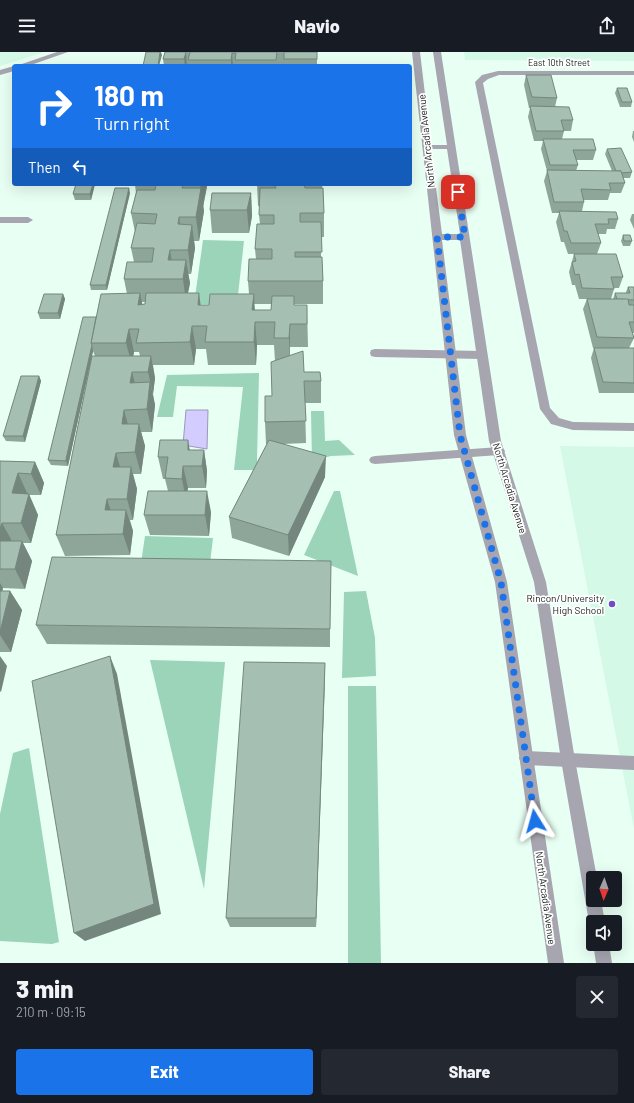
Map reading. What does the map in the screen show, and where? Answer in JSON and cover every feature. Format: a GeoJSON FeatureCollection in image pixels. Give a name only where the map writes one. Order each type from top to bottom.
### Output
{"type":"FeatureCollection","features":[{"type":"Feature","properties":{"kind":"street"},"geometry":{"type":"LineString","coordinates":[[26,64],[64,52]]}},
{"type":"Feature","properties":{"kind":"street","name":"North Arcadia Avenue"},"geometry":{"type":"LineString","coordinates":[[416,52],[460,435],[501,582],[556,963]]}},
{"type":"Feature","properties":{"kind":"street","name":"North Arcadia Avenue"},"geometry":{"type":"LineString","coordinates":[[437,52],[495,441],[540,582],[568,760],[596,915]]}},
{"type":"Feature","properties":{"kind":"street"},"geometry":{"type":"LineString","coordinates":[[0,73],[12,69]]}},
{"type":"Feature","properties":{"kind":"street","name":"East 10th Street"},"geometry":{"type":"LineString","coordinates":[[634,73],[498,72],[485,77],[479,82],[546,409],[555,421],[573,426],[634,427]]}},
{"type":"Feature","properties":{"kind":"street"},"geometry":{"type":"LineString","coordinates":[[427,147],[451,147]]}},
{"type":"Feature","properties":{"kind":"street"},"geometry":{"type":"LineString","coordinates":[[0,220],[28,220]]}},
{"type":"Feature","properties":{"kind":"street"},"geometry":{"type":"LineString","coordinates":[[437,237],[465,237]]}},
{"type":"Feature","properties":{"kind":"street"},"geometry":{"type":"LineString","coordinates":[[375,353],[482,355]]}},
{"type":"Feature","properties":{"kind":"street"},"geometry":{"type":"LineString","coordinates":[[375,460],[499,451]]}},
{"type":"Feature","properties":{"kind":"street"},"geometry":{"type":"LineString","coordinates":[[526,758],[634,763]]}},
{"type":"Feature","properties":{"kind":"street"},"geometry":{"type":"LineString","coordinates":[[602,951],[604,963]]}},
{"type":"Feature","properties":{"kind":"shaded area"},"geometry":{"type":"Polygon","coordinates":[[[0,52],[45,52],[0,66],[0,52]]]}},
{"type":"Feature","properties":{"kind":"shaded area"},"geometry":{"type":"Polygon","coordinates":[[[464,52],[634,52],[634,61],[465,60],[464,52]]]}},
{"type":"Feature","properties":{"kind":"shaded area"},"geometry":{"type":"Polygon","coordinates":[[[203,240],[244,241],[237,304],[194,304],[203,240]]]}},
{"type":"Feature","properties":{"kind":"shaded area"},"geometry":{"type":"Polygon","coordinates":[[[259,373],[258,470],[234,470],[243,387],[177,386],[173,417],[157,417],[167,375],[259,373]]]}},
{"type":"Feature","properties":{"kind":"shaded area"},"geometry":{"type":"Polygon","coordinates":[[[186,410],[208,410],[207,449],[183,445],[186,410]]]}},
{"type":"Feature","properties":{"kind":"shaded area"},"geometry":{"type":"Polygon","coordinates":[[[311,411],[324,411],[325,441],[339,440],[355,455],[331,456],[312,461],[311,411]]]}},
{"type":"Feature","properties":{"kind":"shaded area","name":"Rincon/University High School"},"geometry":{"type":"Polygon","coordinates":[[[560,446],[634,447],[634,829],[621,762],[560,446]]]}},
{"type":"Feature","properties":{"kind":"shaded area"},"geometry":{"type":"Polygon","coordinates":[[[334,491],[340,491],[358,576],[304,555],[334,491]]]}},
{"type":"Feature","properties":{"kind":"shaded area"},"geometry":{"type":"Polygon","coordinates":[[[145,536],[213,538],[210,563],[141,563],[145,536]]]}},
{"type":"Feature","properties":{"kind":"shaded area"},"geometry":{"type":"Polygon","coordinates":[[[366,591],[375,638],[376,676],[342,678],[344,592],[366,591]]]}},
{"type":"Feature","properties":{"kind":"shaded area"},"geometry":{"type":"Polygon","coordinates":[[[150,660],[225,662],[204,889],[150,660]]]}},
{"type":"Feature","properties":{"kind":"shaded area"},"geometry":{"type":"Polygon","coordinates":[[[348,686],[376,686],[381,963],[348,963],[348,686]]]}},
{"type":"Feature","properties":{"kind":"shaded area"},"geometry":{"type":"Polygon","coordinates":[[[29,748],[59,942],[52,944],[0,941],[0,814],[13,753],[29,748]]]}},
{"type":"Feature","properties":{"kind":"building"},"geometry":{"type":"Polygon","coordinates":[[[146,52],[160,52],[158,64],[143,64],[146,52]]]}},
{"type":"Feature","properties":{"kind":"building"},"geometry":{"type":"Polygon","coordinates":[[[165,52],[186,52],[184,59],[163,59],[165,52]]]}},
{"type":"Feature","properties":{"kind":"building"},"geometry":{"type":"Polygon","coordinates":[[[190,52],[277,52],[276,60],[235,60],[236,53],[232,53],[231,60],[188,60],[190,52]]]}},
{"type":"Feature","properties":{"kind":"building"},"geometry":{"type":"Polygon","coordinates":[[[284,52],[317,52],[317,59],[284,59],[284,52]]]}},
{"type":"Feature","properties":{"kind":"building"},"geometry":{"type":"Polygon","coordinates":[[[526,75],[551,75],[557,98],[532,97],[526,75]]]}},
{"type":"Feature","properties":{"kind":"building"},"geometry":{"type":"Polygon","coordinates":[[[617,88],[627,88],[632,102],[622,102],[617,88]]]}},
{"type":"Feature","properties":{"kind":"building"},"geometry":{"type":"Polygon","coordinates":[[[530,106],[569,107],[573,120],[561,120],[564,131],[536,131],[530,106]]]}},
{"type":"Feature","properties":{"kind":"building"},"geometry":{"type":"Polygon","coordinates":[[[543,139],[593,139],[596,150],[573,150],[578,165],[550,165],[543,139]]]}},
{"type":"Feature","properties":{"kind":"building"},"geometry":{"type":"Polygon","coordinates":[[[621,148],[632,172],[621,173],[621,171],[616,171],[607,149],[621,148]]]}},
{"type":"Feature","properties":{"kind":"building"},"geometry":{"type":"Polygon","coordinates":[[[547,170],[621,171],[625,183],[609,183],[611,190],[581,189],[584,202],[554,202],[547,170]]]}},
{"type":"Feature","properties":{"kind":"building"},"geometry":{"type":"Polygon","coordinates":[[[75,186],[92,186],[90,194],[73,194],[75,186]]]}},
{"type":"Feature","properties":{"kind":"building"},"geometry":{"type":"Polygon","coordinates":[[[156,186],[201,188],[196,217],[179,217],[178,224],[192,225],[188,250],[170,250],[168,260],[186,260],[183,279],[124,279],[127,262],[152,262],[154,248],[131,248],[137,223],[155,224],[157,214],[131,213],[137,190],[155,190],[156,186]]]}},
{"type":"Feature","properties":{"kind":"building"},"geometry":{"type":"Polygon","coordinates":[[[276,186],[304,186],[305,188],[323,188],[324,213],[300,213],[300,222],[321,222],[322,252],[295,252],[295,257],[322,257],[323,281],[248,281],[249,259],[272,259],[272,249],[255,249],[257,224],[274,224],[274,215],[259,215],[260,188],[276,188],[276,186]]]}},
{"type":"Feature","properties":{"kind":"building"},"geometry":{"type":"Polygon","coordinates":[[[115,188],[129,188],[106,285],[90,285],[115,188]]]}},
{"type":"Feature","properties":{"kind":"building"},"geometry":{"type":"Polygon","coordinates":[[[212,193],[251,193],[247,210],[210,210],[212,193]]]}},
{"type":"Feature","properties":{"kind":"building"},"geometry":{"type":"Polygon","coordinates":[[[559,211],[616,212],[618,219],[608,219],[609,224],[595,224],[601,243],[571,243],[567,231],[564,231],[559,211]]]}},
{"type":"Feature","properties":{"kind":"building"},"geometry":{"type":"Polygon","coordinates":[[[623,235],[630,235],[632,241],[624,241],[623,235]]]}},
{"type":"Feature","properties":{"kind":"building"},"geometry":{"type":"Polygon","coordinates":[[[574,254],[616,254],[623,277],[611,277],[614,289],[582,288],[579,274],[575,275],[572,262],[576,261],[574,254]]]}},
{"type":"Feature","properties":{"kind":"building"},"geometry":{"type":"Polygon","coordinates":[[[628,287],[634,287],[634,300],[617,299],[615,293],[630,293],[628,287]]]}},
{"type":"Feature","properties":{"kind":"building"},"geometry":{"type":"Polygon","coordinates":[[[140,293],[138,305],[145,304],[146,293],[199,293],[198,305],[209,305],[210,294],[254,294],[252,310],[271,310],[272,296],[294,296],[294,305],[307,305],[307,324],[290,324],[289,338],[274,338],[275,322],[255,322],[254,342],[205,342],[207,326],[192,326],[190,342],[136,343],[139,329],[129,329],[126,343],[91,343],[101,294],[140,293]]]}},
{"type":"Feature","properties":{"kind":"building"},"geometry":{"type":"Polygon","coordinates":[[[44,294],[63,294],[58,313],[38,313],[44,294]]]}},
{"type":"Feature","properties":{"kind":"building"},"geometry":{"type":"Polygon","coordinates":[[[587,299],[628,299],[629,305],[634,305],[634,322],[629,322],[634,338],[597,337],[587,299]]]}},
{"type":"Feature","properties":{"kind":"building"},"geometry":{"type":"Polygon","coordinates":[[[83,317],[96,317],[91,343],[92,345],[66,461],[48,460],[83,317]]]}},
{"type":"Feature","properties":{"kind":"building"},"geometry":{"type":"Polygon","coordinates":[[[594,348],[634,348],[634,383],[603,382],[594,348]]]}},
{"type":"Feature","properties":{"kind":"building"},"geometry":{"type":"Polygon","coordinates":[[[303,351],[304,372],[320,372],[321,381],[304,381],[306,421],[265,422],[265,396],[272,396],[271,362],[303,351]]]}},
{"type":"Feature","properties":{"kind":"building"},"geometry":{"type":"Polygon","coordinates":[[[92,356],[151,356],[148,372],[132,372],[130,383],[150,382],[147,409],[124,410],[122,424],[139,424],[135,452],[116,453],[113,467],[131,467],[127,499],[107,499],[105,510],[126,510],[123,534],[56,535],[92,356]]]}},
{"type":"Feature","properties":{"kind":"building"},"geometry":{"type":"Polygon","coordinates":[[[21,376],[39,376],[23,436],[3,436],[21,376]]]}},
{"type":"Feature","properties":{"kind":"building"},"geometry":{"type":"Polygon","coordinates":[[[160,440],[188,440],[188,450],[204,450],[202,466],[183,466],[182,479],[165,478],[168,457],[158,457],[160,440]]]}},
{"type":"Feature","properties":{"kind":"building"},"geometry":{"type":"Polygon","coordinates":[[[269,440],[326,456],[288,535],[229,517],[269,440]]]}},
{"type":"Feature","properties":{"kind":"building"},"geometry":{"type":"Polygon","coordinates":[[[0,461],[35,462],[31,474],[18,473],[12,493],[29,494],[21,523],[2,523],[0,529],[0,461]]]}},
{"type":"Feature","properties":{"kind":"building"},"geometry":{"type":"Polygon","coordinates":[[[148,491],[207,491],[205,515],[144,515],[148,491]]]}},
{"type":"Feature","properties":{"kind":"building"},"geometry":{"type":"Polygon","coordinates":[[[0,541],[22,541],[15,569],[0,569],[0,541]]]}},
{"type":"Feature","properties":{"kind":"building"},"geometry":{"type":"Polygon","coordinates":[[[52,557],[331,561],[330,629],[36,625],[52,557]]]}},
{"type":"Feature","properties":{"kind":"building"},"geometry":{"type":"Polygon","coordinates":[[[0,591],[10,591],[0,632],[0,591]]]}},
{"type":"Feature","properties":{"kind":"building"},"geometry":{"type":"Polygon","coordinates":[[[110,656],[154,904],[74,933],[32,681],[110,656]]]}},
{"type":"Feature","properties":{"kind":"building"},"geometry":{"type":"Polygon","coordinates":[[[244,662],[325,663],[316,918],[226,918],[244,662]]]}},
{"type":"Feature","properties":{"kind":"place","name":"Rincon/University High School"},"geometry":{"type":"Point","coordinates":[612,604]}},
{"type":"Feature","properties":{"kind":"route"},"geometry":{"type":"LineString","coordinates":[[458,192],[465,237],[437,237],[460,435],[501,582],[535,821]]}}]}
